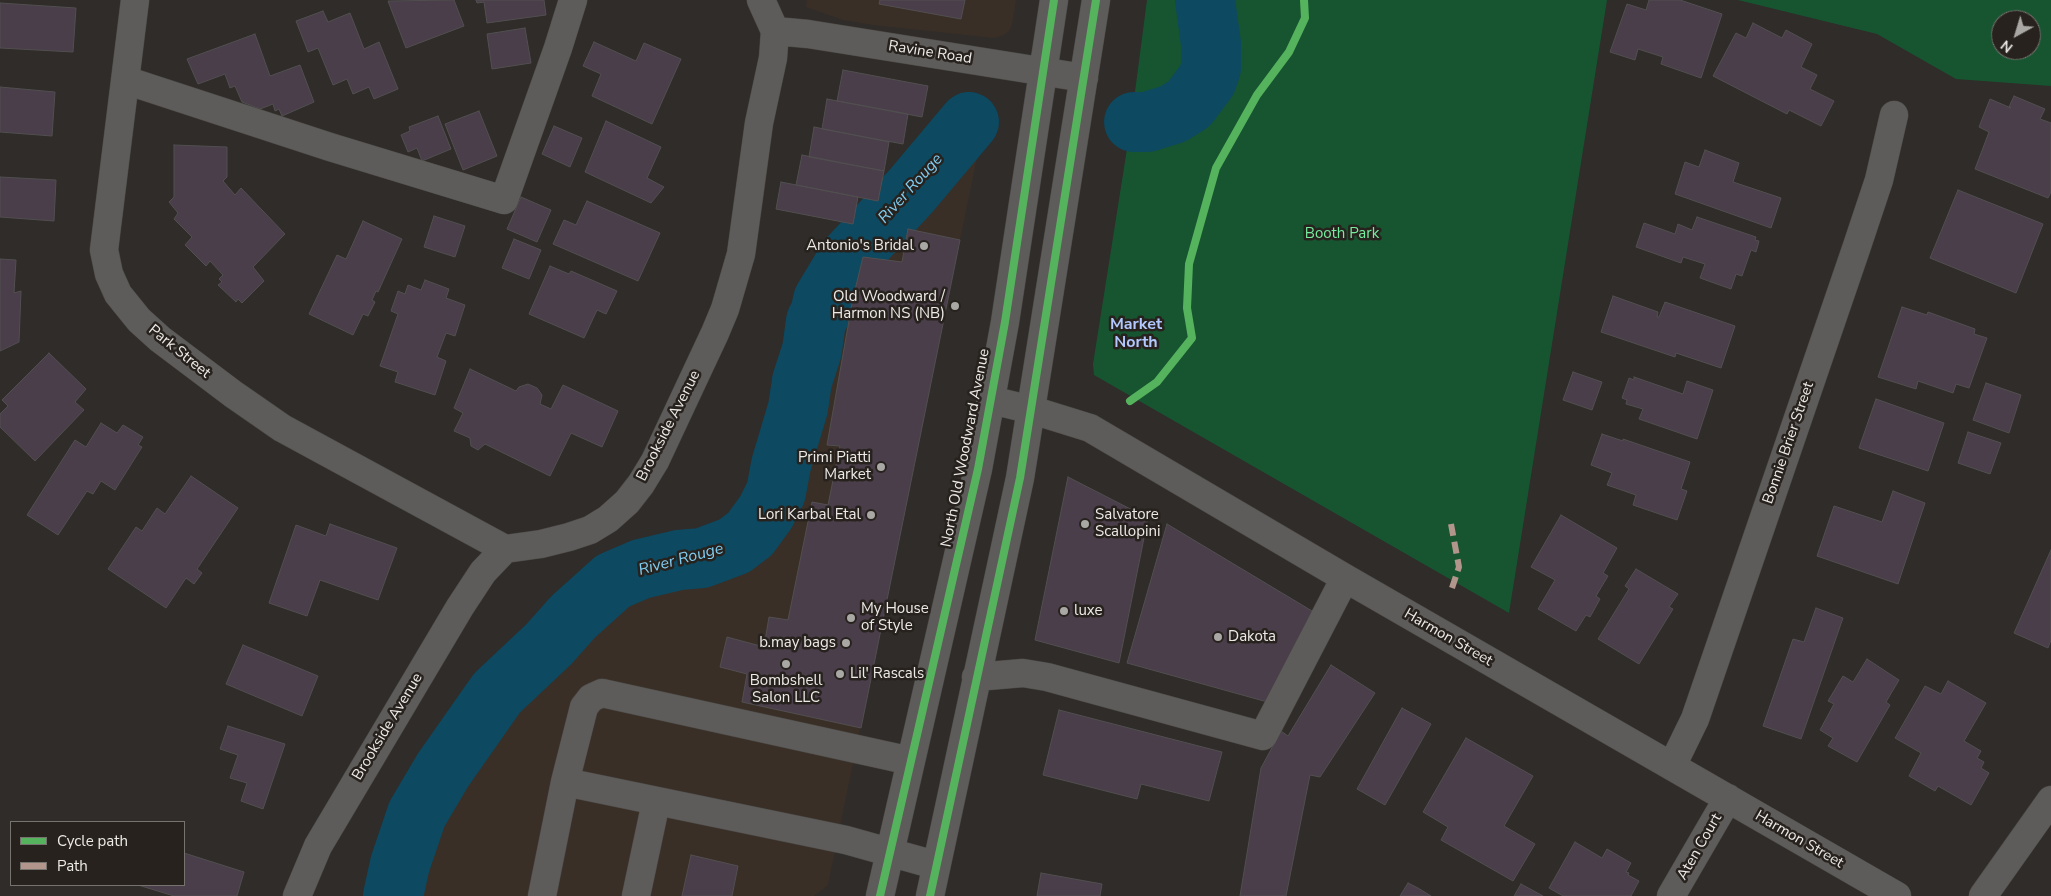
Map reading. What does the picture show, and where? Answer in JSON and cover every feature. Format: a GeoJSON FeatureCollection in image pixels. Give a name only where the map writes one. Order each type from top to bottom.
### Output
{"type":"FeatureCollection","features":[{"type":"Feature","properties":{"kind":"street","name":"Park Street"},"geometry":{"type":"LineString","coordinates":[[134,0],[104,250],[109,274],[118,294],[139,320],[160,339],[282,428],[505,549]]}},
{"type":"Feature","properties":{"kind":"street"},"geometry":{"type":"LineString","coordinates":[[125,80],[504,200],[573,0]]}},
{"type":"Feature","properties":{"kind":"street","name":"Brookside Avenue"},"geometry":{"type":"LineString","coordinates":[[297,896],[318,846],[460,607],[483,572],[505,549],[541,544],[569,537],[590,530],[602,523],[627,502],[655,461],[715,333],[734,281],[741,254],[758,123],[773,58],[775,31],[761,0]]}},
{"type":"Feature","properties":{"kind":"street","name":"North Old Woodward Avenue"},"geometry":{"type":"LineString","coordinates":[[880,896],[978,469],[1005,322],[1054,0]]}},
{"type":"Feature","properties":{"kind":"street"},"geometry":{"type":"LineString","coordinates":[[930,896],[935,865],[1020,478],[1096,0]]}},
{"type":"Feature","properties":{"kind":"street","name":"Ravine Road"},"geometry":{"type":"LineString","coordinates":[[775,31],[808,34],[1084,78]]}},
{"type":"Feature","properties":{"kind":"street","name":"Bonnie Brier Street"},"geometry":{"type":"LineString","coordinates":[[1672,766],[1695,719],[1857,246],[1879,180],[1894,115]]}},
{"type":"Feature","properties":{"kind":"street","name":"Harmon Street"},"geometry":{"type":"LineString","coordinates":[[991,400],[1032,410],[1090,428],[1345,578],[1897,896]]}},
{"type":"Feature","properties":{"kind":"street"},"geometry":{"type":"LineString","coordinates":[[976,676],[1023,673],[1047,677],[1263,736],[1345,578]]}},
{"type":"Feature","properties":{"kind":"street"},"geometry":{"type":"LineString","coordinates":[[542,896],[584,707],[591,698],[602,693],[911,761]]}},
{"type":"Feature","properties":{"kind":"street"},"geometry":{"type":"LineString","coordinates":[[566,782],[837,838],[935,865]]}},
{"type":"Feature","properties":{"kind":"street","name":"Aten Court"},"geometry":{"type":"LineString","coordinates":[[1671,896],[1728,798]]}},
{"type":"Feature","properties":{"kind":"street"},"geometry":{"type":"LineString","coordinates":[[1983,896],[2051,800]]}},
{"type":"Feature","properties":{"kind":"street"},"geometry":{"type":"LineString","coordinates":[[636,896],[656,802]]}},
{"type":"Feature","properties":{"kind":"shaded area"},"geometry":{"type":"Polygon","coordinates":[[[807,0],[1016,0],[1012,25],[1009,31],[1004,35],[994,38],[843,20],[806,7],[807,0]]]}},
{"type":"Feature","properties":{"kind":"shaded area"},"geometry":{"type":"Polygon","coordinates":[[[980,143],[828,885],[814,896],[393,896],[400,864],[417,814],[443,770],[497,693],[549,644],[573,617],[613,581],[641,569],[679,560],[702,558],[734,546],[750,534],[766,512],[847,260],[980,143]]]}},
{"type":"Feature","properties":{"kind":"green space","name":"Booth Park"},"geometry":{"type":"Polygon","coordinates":[[[1147,0],[1607,0],[1509,613],[1094,375],[1093,364],[1130,130],[1147,0]]]}},
{"type":"Feature","properties":{"kind":"green space"},"geometry":{"type":"Polygon","coordinates":[[[1738,0],[2051,0],[2051,86],[1956,79],[1877,34],[1738,0]]]}},
{"type":"Feature","properties":{"kind":"building"},"geometry":{"type":"Polygon","coordinates":[[[454,0],[464,26],[406,48],[388,1],[454,0]]]}},
{"type":"Feature","properties":{"kind":"building"},"geometry":{"type":"Polygon","coordinates":[[[476,0],[544,0],[546,15],[487,23],[484,2],[477,3],[476,0]]]}},
{"type":"Feature","properties":{"kind":"building"},"geometry":{"type":"Polygon","coordinates":[[[880,0],[965,0],[961,19],[879,4],[880,0]]]}},
{"type":"Feature","properties":{"kind":"building"},"geometry":{"type":"Polygon","coordinates":[[[1649,0],[1680,0],[1722,14],[1701,78],[1661,64],[1663,57],[1638,49],[1635,60],[1610,52],[1627,4],[1646,10],[1649,0]]]}},
{"type":"Feature","properties":{"kind":"building"},"geometry":{"type":"Polygon","coordinates":[[[0,3],[76,8],[73,52],[0,48],[0,3]]]}},
{"type":"Feature","properties":{"kind":"building"},"geometry":{"type":"Polygon","coordinates":[[[323,11],[328,22],[350,13],[364,49],[379,42],[398,89],[374,99],[369,87],[353,94],[347,79],[333,85],[318,48],[308,52],[296,21],[323,11]]]}},
{"type":"Feature","properties":{"kind":"building"},"geometry":{"type":"Polygon","coordinates":[[[1753,23],[1782,38],[1786,30],[1812,44],[1801,67],[1817,75],[1810,89],[1834,101],[1821,126],[1789,110],[1787,114],[1713,76],[1736,33],[1746,38],[1753,23]]]}},
{"type":"Feature","properties":{"kind":"building"},"geometry":{"type":"Polygon","coordinates":[[[525,28],[531,63],[492,69],[487,34],[525,28]]]}},
{"type":"Feature","properties":{"kind":"building"},"geometry":{"type":"Polygon","coordinates":[[[255,34],[270,76],[300,65],[314,102],[282,116],[279,109],[275,111],[273,104],[260,109],[242,102],[235,86],[230,88],[225,74],[198,84],[187,59],[255,34]]]}},
{"type":"Feature","properties":{"kind":"building"},"geometry":{"type":"Polygon","coordinates":[[[594,42],[636,61],[644,43],[681,59],[652,124],[592,96],[601,74],[583,66],[594,42]]]}},
{"type":"Feature","properties":{"kind":"building"},"geometry":{"type":"Polygon","coordinates":[[[843,70],[928,86],[922,117],[837,101],[843,70]]]}},
{"type":"Feature","properties":{"kind":"building"},"geometry":{"type":"Polygon","coordinates":[[[0,87],[55,92],[52,136],[0,132],[0,87]]]}},
{"type":"Feature","properties":{"kind":"building"},"geometry":{"type":"Polygon","coordinates":[[[2014,96],[2045,109],[2040,119],[2051,123],[2051,192],[2048,198],[1975,169],[1989,132],[1979,127],[1990,99],[2011,108],[2009,107],[2014,96]]]}},
{"type":"Feature","properties":{"kind":"building"},"geometry":{"type":"Polygon","coordinates":[[[827,99],[908,114],[903,144],[822,129],[827,99]]]}},
{"type":"Feature","properties":{"kind":"building"},"geometry":{"type":"Polygon","coordinates":[[[479,111],[497,156],[463,170],[445,124],[479,111]]]}},
{"type":"Feature","properties":{"kind":"building"},"geometry":{"type":"Polygon","coordinates":[[[438,116],[451,149],[422,161],[417,148],[408,152],[401,135],[410,131],[409,127],[438,116]]]}},
{"type":"Feature","properties":{"kind":"building"},"geometry":{"type":"Polygon","coordinates":[[[606,121],[661,147],[647,178],[664,187],[651,203],[585,172],[606,121]]]}},
{"type":"Feature","properties":{"kind":"building"},"geometry":{"type":"Polygon","coordinates":[[[554,126],[582,138],[570,167],[542,154],[554,126]]]}},
{"type":"Feature","properties":{"kind":"building"},"geometry":{"type":"Polygon","coordinates":[[[814,127],[889,142],[884,171],[809,157],[814,127]]]}},
{"type":"Feature","properties":{"kind":"building"},"geometry":{"type":"Polygon","coordinates":[[[174,145],[227,147],[227,177],[223,181],[235,195],[241,188],[285,234],[253,267],[264,281],[242,303],[238,299],[236,302],[218,285],[222,282],[219,279],[223,275],[210,261],[206,266],[185,245],[192,237],[174,219],[178,213],[169,202],[174,197],[174,145]]]}},
{"type":"Feature","properties":{"kind":"building"},"geometry":{"type":"Polygon","coordinates":[[[1705,150],[1739,163],[1733,182],[1781,198],[1771,228],[1675,194],[1685,162],[1699,167],[1705,150]]]}},
{"type":"Feature","properties":{"kind":"building"},"geometry":{"type":"Polygon","coordinates":[[[802,155],[884,171],[878,201],[796,185],[802,155]]]}},
{"type":"Feature","properties":{"kind":"building"},"geometry":{"type":"Polygon","coordinates":[[[0,177],[56,180],[54,221],[0,217],[0,177]]]}},
{"type":"Feature","properties":{"kind":"building"},"geometry":{"type":"Polygon","coordinates":[[[781,182],[858,197],[853,224],[776,209],[781,182]]]}},
{"type":"Feature","properties":{"kind":"building"},"geometry":{"type":"Polygon","coordinates":[[[1958,190],[2043,224],[2016,293],[1930,258],[1958,190]]]}},
{"type":"Feature","properties":{"kind":"building"},"geometry":{"type":"Polygon","coordinates":[[[521,197],[551,210],[537,242],[507,229],[521,197]]]}},
{"type":"Feature","properties":{"kind":"building"},"geometry":{"type":"Polygon","coordinates":[[[587,201],[660,233],[638,281],[553,244],[564,220],[576,225],[587,201]]]}},
{"type":"Feature","properties":{"kind":"building"},"geometry":{"type":"Polygon","coordinates":[[[434,216],[465,226],[455,257],[424,247],[434,216]]]}},
{"type":"Feature","properties":{"kind":"building"},"geometry":{"type":"Polygon","coordinates":[[[1697,217],[1756,237],[1755,240],[1759,241],[1756,252],[1751,250],[1742,276],[1736,274],[1731,289],[1700,278],[1705,264],[1683,257],[1681,263],[1636,247],[1644,223],[1675,234],[1678,224],[1692,230],[1697,217]]]}},
{"type":"Feature","properties":{"kind":"building"},"geometry":{"type":"Polygon","coordinates":[[[363,221],[402,239],[378,292],[376,291],[372,300],[375,302],[368,316],[363,314],[353,335],[309,314],[337,255],[346,259],[363,221]]]}},
{"type":"Feature","properties":{"kind":"building"},"geometry":{"type":"Polygon","coordinates":[[[908,229],[960,240],[861,728],[742,702],[747,674],[720,667],[727,637],[764,647],[769,617],[788,620],[812,502],[828,505],[840,446],[827,445],[853,298],[863,257],[902,262],[908,229]]]}},
{"type":"Feature","properties":{"kind":"building"},"geometry":{"type":"Polygon","coordinates":[[[514,239],[541,250],[529,279],[502,268],[514,239]]]}},
{"type":"Feature","properties":{"kind":"building"},"geometry":{"type":"Polygon","coordinates":[[[0,259],[16,260],[14,293],[21,291],[19,342],[0,351],[0,259]]]}},
{"type":"Feature","properties":{"kind":"building"},"geometry":{"type":"Polygon","coordinates":[[[550,266],[569,274],[571,271],[617,291],[606,314],[597,310],[584,338],[529,314],[550,266]]]}},
{"type":"Feature","properties":{"kind":"building"},"geometry":{"type":"Polygon","coordinates":[[[425,280],[449,289],[446,298],[465,305],[455,336],[446,333],[437,357],[446,361],[435,395],[395,382],[398,372],[380,366],[398,314],[391,311],[398,291],[405,294],[408,285],[421,290],[425,280]]]}},
{"type":"Feature","properties":{"kind":"building"},"geometry":{"type":"Polygon","coordinates":[[[1613,296],[1658,312],[1657,317],[1659,317],[1665,302],[1735,326],[1721,368],[1676,353],[1675,357],[1601,332],[1613,296]]]}},
{"type":"Feature","properties":{"kind":"building"},"geometry":{"type":"Polygon","coordinates":[[[1902,307],[1927,315],[1928,312],[1975,329],[1974,334],[1987,338],[1969,388],[1956,384],[1953,393],[1918,381],[1916,389],[1878,377],[1902,307]]]}},
{"type":"Feature","properties":{"kind":"building"},"geometry":{"type":"Polygon","coordinates":[[[49,353],[86,389],[75,402],[84,410],[35,461],[0,427],[0,414],[8,406],[2,400],[49,353]]]}},
{"type":"Feature","properties":{"kind":"building"},"geometry":{"type":"Polygon","coordinates":[[[470,369],[516,391],[519,387],[528,384],[537,388],[542,395],[540,404],[551,409],[563,385],[618,411],[602,447],[571,433],[550,476],[485,444],[478,450],[471,446],[470,438],[454,431],[463,413],[454,408],[470,369]]]}},
{"type":"Feature","properties":{"kind":"building"},"geometry":{"type":"Polygon","coordinates":[[[1573,372],[1602,382],[1592,410],[1563,400],[1573,372]]]}},
{"type":"Feature","properties":{"kind":"building"},"geometry":{"type":"Polygon","coordinates":[[[1634,377],[1683,394],[1687,381],[1713,390],[1697,439],[1639,419],[1643,409],[1626,404],[1627,400],[1622,398],[1629,378],[1634,380],[1634,377]]]}},
{"type":"Feature","properties":{"kind":"building"},"geometry":{"type":"Polygon","coordinates":[[[1986,383],[2021,395],[2009,433],[1973,420],[1986,383]]]}},
{"type":"Feature","properties":{"kind":"building"},"geometry":{"type":"Polygon","coordinates":[[[1876,399],[1944,423],[1928,471],[1859,448],[1876,399]]]}},
{"type":"Feature","properties":{"kind":"building"},"geometry":{"type":"Polygon","coordinates":[[[101,423],[117,433],[123,425],[143,437],[138,445],[142,447],[115,490],[101,481],[93,494],[87,491],[58,535],[27,515],[75,440],[86,447],[101,423]]]}},
{"type":"Feature","properties":{"kind":"building"},"geometry":{"type":"Polygon","coordinates":[[[1968,432],[2001,443],[1990,474],[1958,463],[1968,432]]]}},
{"type":"Feature","properties":{"kind":"building"},"geometry":{"type":"Polygon","coordinates":[[[1602,434],[1623,441],[1623,439],[1690,462],[1681,489],[1687,491],[1677,520],[1633,505],[1636,495],[1607,485],[1612,473],[1591,465],[1602,434]]]}},
{"type":"Feature","properties":{"kind":"building"},"geometry":{"type":"Polygon","coordinates":[[[191,476],[238,508],[197,569],[202,573],[194,584],[186,578],[166,608],[108,569],[136,527],[142,531],[157,508],[165,514],[191,476]]]}},
{"type":"Feature","properties":{"kind":"building"},"geometry":{"type":"Polygon","coordinates":[[[1068,477],[1148,518],[1119,663],[1035,640],[1068,477]]]}},
{"type":"Feature","properties":{"kind":"building"},"geometry":{"type":"Polygon","coordinates":[[[1893,491],[1925,503],[1898,584],[1817,556],[1834,506],[1882,522],[1893,491]]]}},
{"type":"Feature","properties":{"kind":"building"},"geometry":{"type":"Polygon","coordinates":[[[1561,515],[1617,548],[1603,573],[1608,576],[1596,596],[1600,599],[1590,617],[1586,615],[1576,631],[1538,609],[1555,580],[1531,567],[1561,515]]]}},
{"type":"Feature","properties":{"kind":"building"},"geometry":{"type":"Polygon","coordinates":[[[330,524],[397,548],[378,600],[320,580],[307,616],[269,603],[296,525],[326,536],[330,524]]]}},
{"type":"Feature","properties":{"kind":"building","name":"Dakota"},"geometry":{"type":"Polygon","coordinates":[[[1167,524],[1312,611],[1271,703],[1127,663],[1167,524]]]}},
{"type":"Feature","properties":{"kind":"building"},"geometry":{"type":"Polygon","coordinates":[[[2051,550],[2051,640],[2048,648],[2014,633],[2051,550]]]}},
{"type":"Feature","properties":{"kind":"building"},"geometry":{"type":"Polygon","coordinates":[[[1636,569],[1678,594],[1669,607],[1673,609],[1639,664],[1598,639],[1629,589],[1625,586],[1636,569]]]}},
{"type":"Feature","properties":{"kind":"building"},"geometry":{"type":"Polygon","coordinates":[[[1816,608],[1843,618],[1801,739],[1763,726],[1793,639],[1804,642],[1816,608]]]}},
{"type":"Feature","properties":{"kind":"building"},"geometry":{"type":"Polygon","coordinates":[[[243,645],[318,676],[302,716],[226,684],[243,645]]]}},
{"type":"Feature","properties":{"kind":"building"},"geometry":{"type":"Polygon","coordinates":[[[1867,659],[1899,680],[1886,702],[1890,705],[1857,762],[1828,746],[1833,738],[1820,730],[1834,704],[1828,701],[1843,676],[1853,682],[1867,659]]]}},
{"type":"Feature","properties":{"kind":"building"},"geometry":{"type":"Polygon","coordinates":[[[1331,665],[1375,693],[1320,777],[1310,775],[1286,896],[1240,896],[1261,768],[1281,731],[1288,736],[1331,665]]]}},
{"type":"Feature","properties":{"kind":"building"},"geometry":{"type":"Polygon","coordinates":[[[1948,681],[1986,703],[1964,741],[1981,751],[1977,758],[1984,762],[1981,768],[1989,773],[1971,805],[1938,786],[1935,791],[1909,776],[1921,753],[1895,738],[1925,686],[1941,694],[1948,681]]]}},
{"type":"Feature","properties":{"kind":"building"},"geometry":{"type":"Polygon","coordinates":[[[1402,708],[1431,724],[1385,805],[1357,789],[1402,708]]]}},
{"type":"Feature","properties":{"kind":"building"},"geometry":{"type":"Polygon","coordinates":[[[1059,710],[1222,752],[1209,801],[1141,784],[1137,799],[1043,775],[1059,710]]]}},
{"type":"Feature","properties":{"kind":"building"},"geometry":{"type":"Polygon","coordinates":[[[228,726],[285,744],[263,809],[241,801],[247,783],[230,778],[238,755],[220,749],[228,726]]]}},
{"type":"Feature","properties":{"kind":"building"},"geometry":{"type":"Polygon","coordinates":[[[1466,738],[1533,776],[1504,826],[1535,844],[1513,881],[1441,840],[1448,827],[1423,812],[1466,738]]]}},
{"type":"Feature","properties":{"kind":"building"},"geometry":{"type":"Polygon","coordinates":[[[1575,842],[1602,858],[1607,849],[1631,863],[1626,872],[1639,881],[1631,896],[1563,896],[1549,888],[1575,842]]]}},
{"type":"Feature","properties":{"kind":"building"},"geometry":{"type":"Polygon","coordinates":[[[185,853],[244,872],[237,896],[174,896],[141,886],[185,886],[185,853]]]}},
{"type":"Feature","properties":{"kind":"building"},"geometry":{"type":"Polygon","coordinates":[[[691,855],[738,866],[732,896],[682,896],[691,855]]]}},
{"type":"Feature","properties":{"kind":"building"},"geometry":{"type":"Polygon","coordinates":[[[1041,873],[1102,884],[1100,896],[1037,896],[1041,873]]]}},
{"type":"Feature","properties":{"kind":"building"},"geometry":{"type":"Polygon","coordinates":[[[1408,883],[1418,888],[1431,896],[1400,896],[1408,883]]]}},
{"type":"Feature","properties":{"kind":"building"},"geometry":{"type":"Polygon","coordinates":[[[1521,884],[1543,896],[1514,896],[1521,884]]]}},
{"type":"Feature","properties":{"kind":"waterway","name":"River Rouge"},"geometry":{"type":"LineString","coordinates":[[1134,122],[1147,122],[1173,114],[1189,104],[1207,80],[1211,68],[1211,44],[1205,0]]}},
{"type":"Feature","properties":{"kind":"waterway","name":"River Rouge"},"geometry":{"type":"LineString","coordinates":[[393,896],[400,864],[417,814],[443,770],[497,693],[549,644],[573,617],[613,581],[641,569],[679,560],[702,558],[734,546],[750,534],[766,512],[776,492],[781,465],[798,408],[802,381],[812,350],[816,321],[820,314],[823,300],[847,260],[911,191],[969,122]]}},
{"type":"Feature","properties":{"kind":"marked path"},"geometry":{"type":"LineString","coordinates":[[1451,524],[1459,567],[1452,588]]}},
{"type":"Feature","properties":{"kind":"cycle path"},"geometry":{"type":"LineString","coordinates":[[880,896],[978,469],[1005,322],[1054,0]]}},
{"type":"Feature","properties":{"kind":"cycle path"},"geometry":{"type":"LineString","coordinates":[[930,896],[1020,478],[1096,0]]}},
{"type":"Feature","properties":{"kind":"cycle path"},"geometry":{"type":"LineString","coordinates":[[1130,401],[1157,382],[1192,338],[1187,308],[1189,264],[1216,168],[1257,95],[1289,52],[1305,18],[1304,0]]}},
{"type":"Feature","properties":{"kind":"place","name":"Antonio's Bridal"},"geometry":{"type":"Point","coordinates":[924,246]}},
{"type":"Feature","properties":{"kind":"place","name":"Old Woodward / Harmon NS (NB)"},"geometry":{"type":"Point","coordinates":[955,306]}},
{"type":"Feature","properties":{"kind":"place","name":"Primi Piatti Market"},"geometry":{"type":"Point","coordinates":[881,467]}},
{"type":"Feature","properties":{"kind":"place","name":"Lori Karbal Etal"},"geometry":{"type":"Point","coordinates":[871,515]}},
{"type":"Feature","properties":{"kind":"place","name":"Salvatore Scallopini"},"geometry":{"type":"Point","coordinates":[1085,524]}},
{"type":"Feature","properties":{"kind":"place","name":"luxe"},"geometry":{"type":"Point","coordinates":[1064,611]}},
{"type":"Feature","properties":{"kind":"place","name":"My House of Style"},"geometry":{"type":"Point","coordinates":[851,618]}},
{"type":"Feature","properties":{"kind":"place","name":"Dakota"},"geometry":{"type":"Point","coordinates":[1218,637]}},
{"type":"Feature","properties":{"kind":"place","name":"b.may bags"},"geometry":{"type":"Point","coordinates":[846,643]}},
{"type":"Feature","properties":{"kind":"place","name":"Bombshell Salon LLC"},"geometry":{"type":"Point","coordinates":[786,664]}},
{"type":"Feature","properties":{"kind":"place","name":"Lil' Rascals"},"geometry":{"type":"Point","coordinates":[840,674]}},
{"type":"Feature","properties":{"kind":"district","name":"Market North"},"geometry":{"type":"Point","coordinates":[1136,334]}}]}
